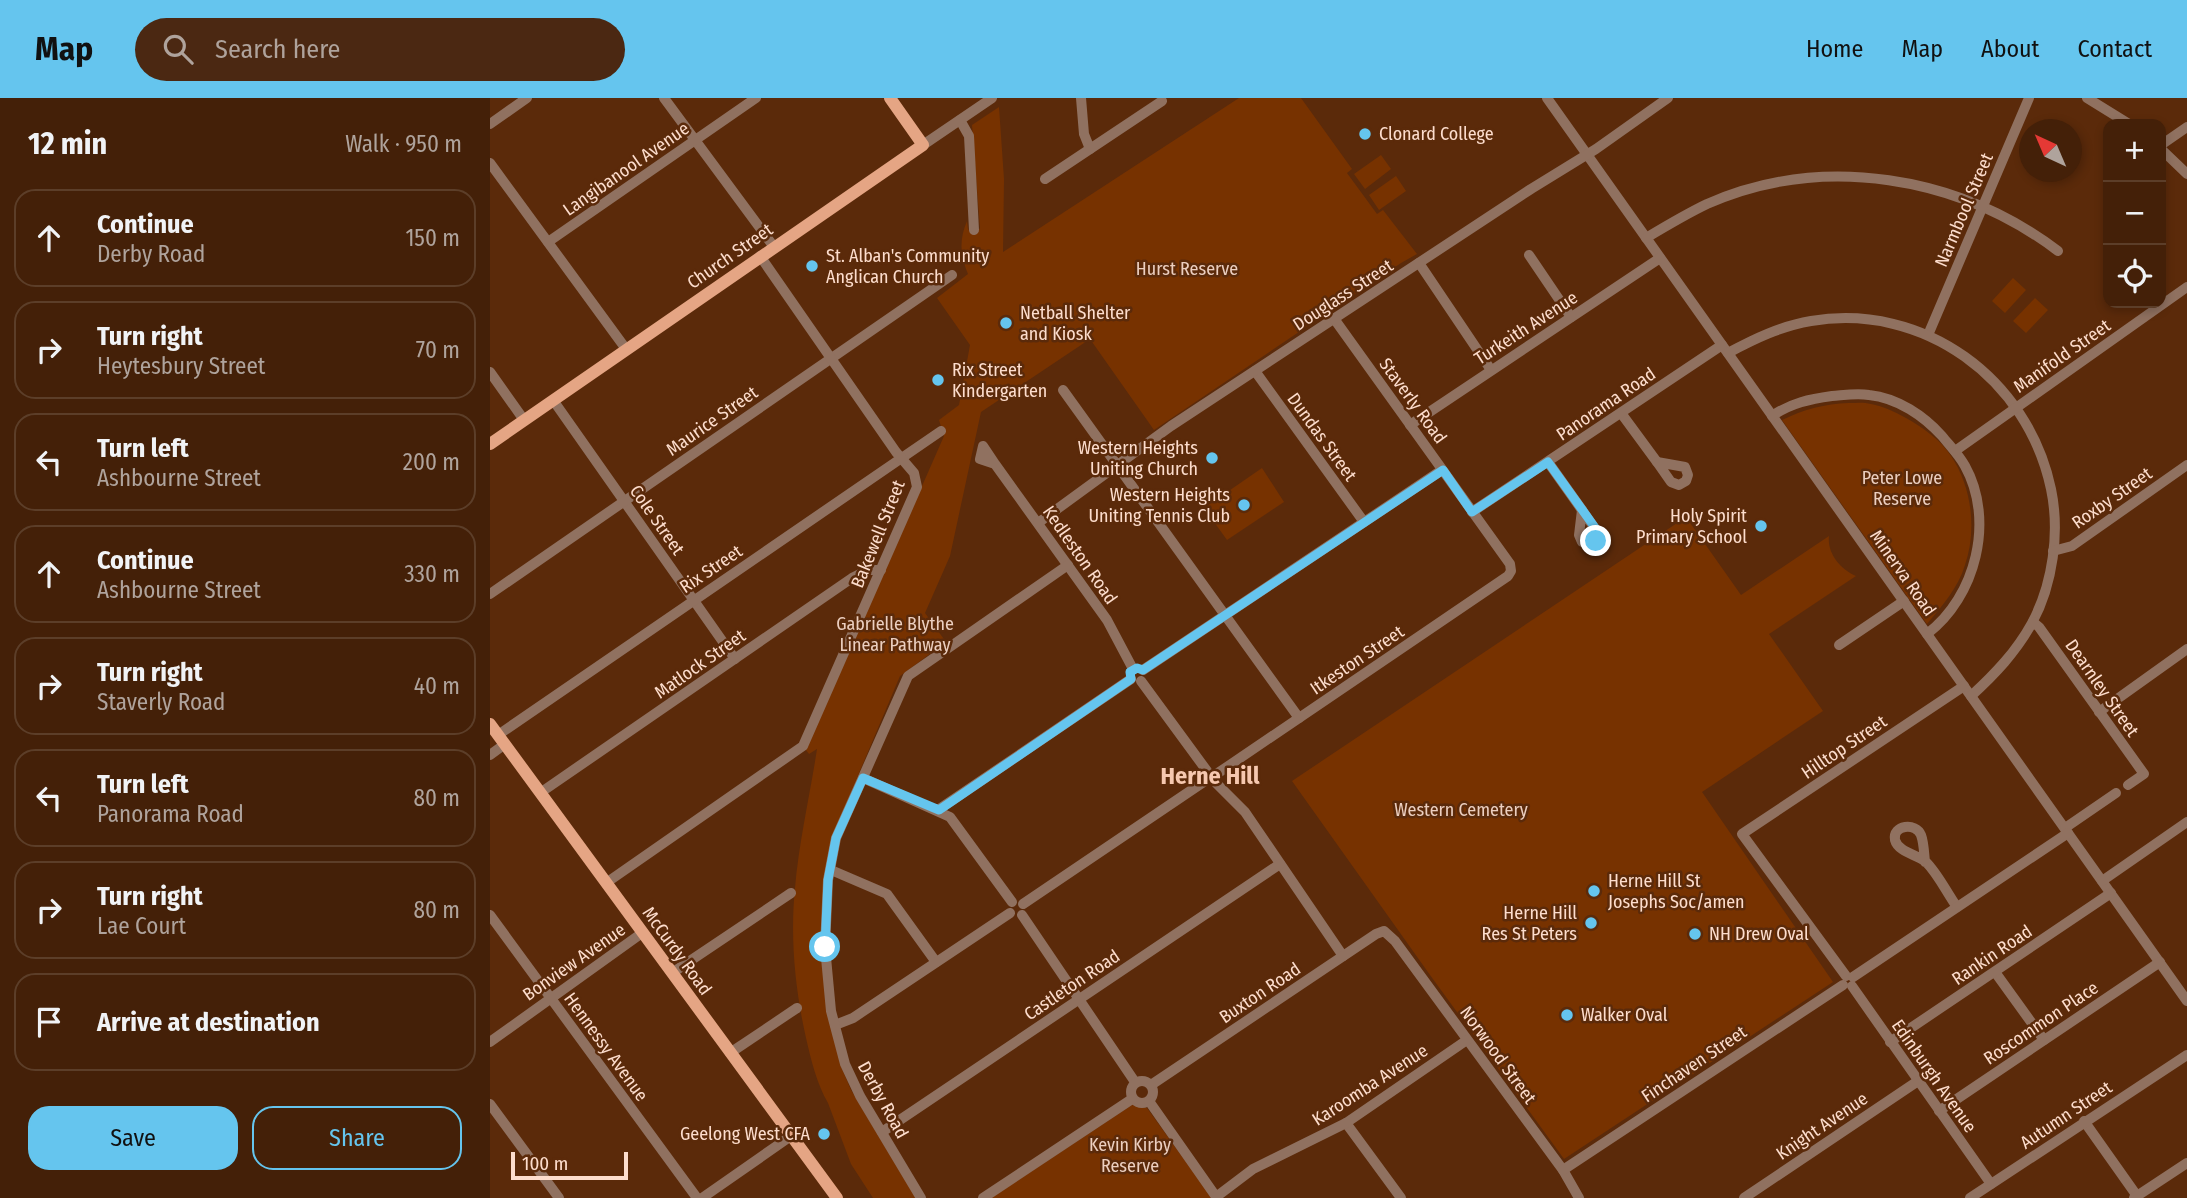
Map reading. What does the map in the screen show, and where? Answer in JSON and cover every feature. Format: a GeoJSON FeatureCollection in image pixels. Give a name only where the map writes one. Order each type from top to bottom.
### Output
{"type":"FeatureCollection","features":[{"type":"Feature","properties":{"kind":"main road"},"geometry":{"type":"LineString","coordinates":[[890,98],[923,145]]}},
{"type":"Feature","properties":{"kind":"main road","name":"Church Street"},"geometry":{"type":"LineString","coordinates":[[490,444],[923,145]]}},
{"type":"Feature","properties":{"kind":"main road","name":"McCurdy Road"},"geometry":{"type":"LineString","coordinates":[[498,734],[837,1198]]}},
{"type":"Feature","properties":{"kind":"street"},"geometry":{"type":"LineString","coordinates":[[490,124],[527,98]]}},
{"type":"Feature","properties":{"kind":"street"},"geometry":{"type":"LineString","coordinates":[[664,98],[774,247]]}},
{"type":"Feature","properties":{"kind":"street","name":"Langibanool Avenue"},"geometry":{"type":"LineString","coordinates":[[548,242],[756,98]]}},
{"type":"Feature","properties":{"kind":"street","name":"Church Street"},"geometry":{"type":"LineString","coordinates":[[923,145],[992,98]]}},
{"type":"Feature","properties":{"kind":"street"},"geometry":{"type":"LineString","coordinates":[[1082,98],[1084,134],[1090,149]]}},
{"type":"Feature","properties":{"kind":"street","name":"Minerva Road"},"geometry":{"type":"LineString","coordinates":[[1546,98],[2186,999]]}},
{"type":"Feature","properties":{"kind":"street","name":"Douglass Street"},"geometry":{"type":"LineString","coordinates":[[1038,523],[1117,465],[1255,371],[1668,98]]}},
{"type":"Feature","properties":{"kind":"street","name":"Narmbool Street"},"geometry":{"type":"LineString","coordinates":[[1928,335],[2029,98]]}},
{"type":"Feature","properties":{"kind":"street"},"geometry":{"type":"LineString","coordinates":[[2087,98],[2121,119]]}},
{"type":"Feature","properties":{"kind":"street"},"geometry":{"type":"LineString","coordinates":[[1045,180],[1162,101]]}},
{"type":"Feature","properties":{"kind":"street"},"geometry":{"type":"LineString","coordinates":[[960,120],[969,136],[974,230]]}},
{"type":"Feature","properties":{"kind":"street"},"geometry":{"type":"LineString","coordinates":[[2166,143],[2187,127]]}},
{"type":"Feature","properties":{"kind":"street"},"geometry":{"type":"LineString","coordinates":[[2166,152],[2187,174]]}},
{"type":"Feature","properties":{"kind":"street"},"geometry":{"type":"LineString","coordinates":[[490,163],[626,349]]}},
{"type":"Feature","properties":{"kind":"street"},"geometry":{"type":"LineString","coordinates":[[1646,238],[1676,220],[1731,195],[1770,185],[1845,177],[1906,182],[1947,192],[1983,205],[2019,224],[2058,251]]}},
{"type":"Feature","properties":{"kind":"street"},"geometry":{"type":"LineString","coordinates":[[1530,255],[1571,317]]}},
{"type":"Feature","properties":{"kind":"street","name":"Bakewell Street"},"geometry":{"type":"LineString","coordinates":[[606,883],[801,749],[918,485],[914,473],[760,256]]}},
{"type":"Feature","properties":{"kind":"street","name":"Turkeith Avenue"},"geometry":{"type":"LineString","coordinates":[[1410,425],[1660,258]]}},
{"type":"Feature","properties":{"kind":"street"},"geometry":{"type":"LineString","coordinates":[[1419,263],[1491,370]]}},
{"type":"Feature","properties":{"kind":"street","name":"Maurice Street"},"geometry":{"type":"LineString","coordinates":[[490,594],[951,275]]}},
{"type":"Feature","properties":{"kind":"street","name":"Manifold Street"},"geometry":{"type":"LineString","coordinates":[[1955,451],[2187,287]]}},
{"type":"Feature","properties":{"kind":"street","name":"Staverly Road"},"geometry":{"type":"LineString","coordinates":[[1335,320],[1510,564],[1511,570]]}},
{"type":"Feature","properties":{"kind":"street","name":"Panorama Road"},"geometry":{"type":"LineString","coordinates":[[1472,512],[1621,413],[1725,349],[1811,321],[1878,321],[1928,335],[1954,348],[1975,363],[2016,408],[2029,426],[2042,454],[2053,503],[2053,551],[2044,594],[2033,622],[2017,648],[1997,672],[1971,696]]}},
{"type":"Feature","properties":{"kind":"street","name":"Dundas Street"},"geometry":{"type":"LineString","coordinates":[[1255,371],[1364,522]]}},
{"type":"Feature","properties":{"kind":"street"},"geometry":{"type":"LineString","coordinates":[[490,372],[524,420]]}},
{"type":"Feature","properties":{"kind":"street"},"geometry":{"type":"LineString","coordinates":[[1063,390],[1299,718]]}},
{"type":"Feature","properties":{"kind":"street"},"geometry":{"type":"LineString","coordinates":[[1772,416],[1801,401],[1849,394],[1872,395],[1917,413],[1931,424],[1955,451],[1965,466],[1979,503],[1977,553],[1969,579],[1959,596],[1941,622],[1927,634]]}},
{"type":"Feature","properties":{"kind":"street","name":"Cole Street"},"geometry":{"type":"LineString","coordinates":[[554,400],[735,659]]}},
{"type":"Feature","properties":{"kind":"street"},"geometry":{"type":"LineString","coordinates":[[1621,413],[1657,462]]}},
{"type":"Feature","properties":{"kind":"street","name":"Rix Street"},"geometry":{"type":"LineString","coordinates":[[490,755],[498,734],[941,431]]}},
{"type":"Feature","properties":{"kind":"street"},"geometry":{"type":"LineString","coordinates":[[1548,462],[1582,510]]}},
{"type":"Feature","properties":{"kind":"street","name":"Kedleston Road"},"geometry":{"type":"LineString","coordinates":[[995,464],[1107,620],[1137,675],[1206,776]]}},
{"type":"Feature","properties":{"kind":"street","name":"Roxby Street"},"geometry":{"type":"LineString","coordinates":[[2053,551],[2073,546],[2187,465]]}},
{"type":"Feature","properties":{"kind":"street"},"geometry":{"type":"LineString","coordinates":[[939,810],[1443,470]]}},
{"type":"Feature","properties":{"kind":"street","name":"Derby Road"},"geometry":{"type":"LineString","coordinates":[[921,1198],[860,1096],[845,1064],[835,1026],[828,993],[825,947],[836,838],[911,673],[1068,565]]}},
{"type":"Feature","properties":{"kind":"street","name":"Matlock Street"},"geometry":{"type":"LineString","coordinates":[[540,793],[856,575],[868,570],[881,570]]}},
{"type":"Feature","properties":{"kind":"street","name":"Itkeston Street"},"geometry":{"type":"LineString","coordinates":[[1217,778],[1299,718],[1508,576],[1511,570]]}},
{"type":"Feature","properties":{"kind":"street"},"geometry":{"type":"LineString","coordinates":[[1839,645],[1904,601]]}},
{"type":"Feature","properties":{"kind":"street","name":"Dearnley Street"},"geometry":{"type":"LineString","coordinates":[[2033,622],[2144,774],[2128,785]]}},
{"type":"Feature","properties":{"kind":"street"},"geometry":{"type":"LineString","coordinates":[[2099,712],[2187,649]]}},
{"type":"Feature","properties":{"kind":"street","name":"Hilltop Street"},"geometry":{"type":"LineString","coordinates":[[1742,834],[1964,686]]}},
{"type":"Feature","properties":{"kind":"street"},"geometry":{"type":"LineString","coordinates":[[1023,904],[1206,776],[1211,769],[1245,812],[1343,956]]}},
{"type":"Feature","properties":{"kind":"street"},"geometry":{"type":"LineString","coordinates":[[863,778],[950,817],[1012,902]]}},
{"type":"Feature","properties":{"kind":"street"},"geometry":{"type":"LineString","coordinates":[[2067,831],[2116,793]]}},
{"type":"Feature","properties":{"kind":"street"},"geometry":{"type":"LineString","coordinates":[[2102,881],[2187,821]]}},
{"type":"Feature","properties":{"kind":"street","name":"Finchaven Street"},"geometry":{"type":"LineString","coordinates":[[1563,1170],[1848,981],[2067,831]]}},
{"type":"Feature","properties":{"kind":"street","name":"Edinburgh Avenue"},"geometry":{"type":"LineString","coordinates":[[1742,834],[1991,1184]]}},
{"type":"Feature","properties":{"kind":"street"},"geometry":{"type":"LineString","coordinates":[[1925,862],[1957,907]]}},
{"type":"Feature","properties":{"kind":"street","name":"Castleton Road"},"geometry":{"type":"LineString","coordinates":[[882,1132],[1280,864]]}},
{"type":"Feature","properties":{"kind":"street"},"geometry":{"type":"LineString","coordinates":[[831,870],[887,894],[936,962]]}},
{"type":"Feature","properties":{"kind":"street"},"geometry":{"type":"LineString","coordinates":[[672,974],[791,892]]}},
{"type":"Feature","properties":{"kind":"street","name":"Rankin Road"},"geometry":{"type":"LineString","coordinates":[[1890,1042],[2111,893]]}},
{"type":"Feature","properties":{"kind":"street"},"geometry":{"type":"LineString","coordinates":[[1010,914],[1009,906],[1017,900],[1023,904],[1024,911],[1021,915]]}},
{"type":"Feature","properties":{"kind":"street"},"geometry":{"type":"LineString","coordinates":[[1010,914],[1021,915]]}},
{"type":"Feature","properties":{"kind":"street"},"geometry":{"type":"LineString","coordinates":[[835,1026],[853,1018],[1010,914]]}},
{"type":"Feature","properties":{"kind":"street","name":"Hennessy Avenue"},"geometry":{"type":"LineString","coordinates":[[490,915],[697,1198]]}},
{"type":"Feature","properties":{"kind":"street"},"geometry":{"type":"LineString","coordinates":[[1021,915],[1135,1082]]}},
{"type":"Feature","properties":{"kind":"street","name":"Buxton Road"},"geometry":{"type":"LineString","coordinates":[[1151,1085],[1376,934],[1384,931],[1388,933]]}},
{"type":"Feature","properties":{"kind":"street","name":"Bonview Avenue"},"geometry":{"type":"LineString","coordinates":[[490,1042],[642,933]]}},
{"type":"Feature","properties":{"kind":"street","name":"Norwood Street"},"geometry":{"type":"LineString","coordinates":[[1388,933],[1563,1170],[1579,1198]]}},
{"type":"Feature","properties":{"kind":"street","name":"Roscommon Place"},"geometry":{"type":"LineString","coordinates":[[1939,1111],[2160,962]]}},
{"type":"Feature","properties":{"kind":"street"},"geometry":{"type":"LineString","coordinates":[[1995,972],[2044,1040]]}},
{"type":"Feature","properties":{"kind":"street"},"geometry":{"type":"LineString","coordinates":[[730,1053],[797,1008]]}},
{"type":"Feature","properties":{"kind":"street","name":"Karoomba Avenue"},"geometry":{"type":"LineString","coordinates":[[1217,1197],[1253,1169],[1346,1123],[1467,1040]]}},
{"type":"Feature","properties":{"kind":"street","name":"Autumn Street"},"geometry":{"type":"LineString","coordinates":[[1974,1197],[2185,1054]]}},
{"type":"Feature","properties":{"kind":"street"},"geometry":{"type":"LineString","coordinates":[[1141,1080],[1151,1085],[1153,1091],[1149,1101],[1137,1103],[1132,1098],[1130,1092],[1135,1082],[1141,1080]]}},
{"type":"Feature","properties":{"kind":"street","name":"Knight Avenue"},"geometry":{"type":"LineString","coordinates":[[1744,1198],[1918,1081]]}},
{"type":"Feature","properties":{"kind":"street"},"geometry":{"type":"LineString","coordinates":[[983,1198],[1132,1098]]}},
{"type":"Feature","properties":{"kind":"street"},"geometry":{"type":"LineString","coordinates":[[1149,1101],[1217,1197]]}},
{"type":"Feature","properties":{"kind":"street"},"geometry":{"type":"LineString","coordinates":[[490,1104],[559,1198]]}},
{"type":"Feature","properties":{"kind":"street"},"geometry":{"type":"LineString","coordinates":[[2084,1121],[2136,1197],[2187,1163]]}},
{"type":"Feature","properties":{"kind":"street"},"geometry":{"type":"LineString","coordinates":[[1346,1123],[1401,1198]]}},
{"type":"Feature","properties":{"kind":"street"},"geometry":{"type":"LineString","coordinates":[[702,1198],[792,1136]]}},
{"type":"Feature","properties":{"kind":"green space","name":"Hurst Reserve"},"geometry":{"type":"Polygon","coordinates":[[[1239,98],[1301,98],[1352,169],[1347,173],[1377,214],[1383,210],[1417,254],[1154,430],[1090,339],[981,412],[950,556],[925,613],[946,642],[900,676],[832,837],[824,880],[840,1064],[851,1090],[916,1198],[873,1198],[851,1164],[818,1080],[799,1001],[793,945],[794,907],[799,853],[817,749],[809,754],[806,750],[944,436],[939,420],[959,405],[970,345],[937,298],[968,274],[962,248],[967,221],[971,233],[977,233],[980,228],[972,125],[999,107],[1004,179],[1003,252],[1239,98]]]}},
{"type":"Feature","properties":{"kind":"green space"},"geometry":{"type":"Polygon","coordinates":[[[1381,155],[1391,169],[1365,189],[1354,174],[1381,155]]]}},
{"type":"Feature","properties":{"kind":"green space"},"geometry":{"type":"Polygon","coordinates":[[[1396,176],[1406,191],[1379,210],[1369,195],[1396,176]]]}},
{"type":"Feature","properties":{"kind":"green space"},"geometry":{"type":"Polygon","coordinates":[[[2013,278],[2026,290],[2005,313],[1992,301],[2013,278]]]}},
{"type":"Feature","properties":{"kind":"green space"},"geometry":{"type":"Polygon","coordinates":[[[2035,298],[2048,310],[2026,333],[2013,321],[2035,298]]]}},
{"type":"Feature","properties":{"kind":"green space","name":"Peter Lowe Reserve"},"geometry":{"type":"Polygon","coordinates":[[[1849,403],[1880,406],[1918,425],[1947,450],[1964,481],[1971,523],[1969,552],[1954,589],[1927,624],[1782,420],[1815,408],[1849,403]]]}},
{"type":"Feature","properties":{"kind":"green space","name":"Western Heights Uniting Tennis Club"},"geometry":{"type":"Polygon","coordinates":[[[1262,468],[1284,502],[1227,540],[1204,508],[1262,468]]]}},
{"type":"Feature","properties":{"kind":"green space","name":"Western Cemetery"},"geometry":{"type":"Polygon","coordinates":[[[1686,517],[1741,595],[1829,536],[1830,548],[1836,560],[1856,576],[1769,634],[1823,711],[1702,792],[1833,982],[1564,1159],[1292,781],[1686,517]]]}},
{"type":"Feature","properties":{"kind":"green space","name":"Kevin Kirby Reserve"},"geometry":{"type":"Polygon","coordinates":[[[1132,1105],[1147,1108],[1212,1198],[991,1198],[1132,1105]]]}},
{"type":"Feature","properties":{"kind":"place","name":"Clonard College"},"geometry":{"type":"Point","coordinates":[1365,134]}},
{"type":"Feature","properties":{"kind":"place","name":"St. Alban's Community Anglican Church"},"geometry":{"type":"Point","coordinates":[812,266]}},
{"type":"Feature","properties":{"kind":"place","name":"Netball Shelter and Kiosk"},"geometry":{"type":"Point","coordinates":[1006,323]}},
{"type":"Feature","properties":{"kind":"place","name":"Rix Street Kindergarten"},"geometry":{"type":"Point","coordinates":[938,380]}},
{"type":"Feature","properties":{"kind":"place","name":"Western Heights Uniting Church"},"geometry":{"type":"Point","coordinates":[1212,458]}},
{"type":"Feature","properties":{"kind":"place","name":"Western Heights Uniting Tennis Club"},"geometry":{"type":"Point","coordinates":[1244,505]}},
{"type":"Feature","properties":{"kind":"place","name":"Holy Spirit Primary School"},"geometry":{"type":"Point","coordinates":[1761,526]}},
{"type":"Feature","properties":{"kind":"place","name":"Herne Hill St Josephs Soc/amen"},"geometry":{"type":"Point","coordinates":[1594,891]}},
{"type":"Feature","properties":{"kind":"place","name":"Herne Hill Res St Peters"},"geometry":{"type":"Point","coordinates":[1591,923]}},
{"type":"Feature","properties":{"kind":"place","name":"NH Drew Oval"},"geometry":{"type":"Point","coordinates":[1695,934]}},
{"type":"Feature","properties":{"kind":"place","name":"Walker Oval"},"geometry":{"type":"Point","coordinates":[1567,1015]}},
{"type":"Feature","properties":{"kind":"place","name":"Geelong West CFA"},"geometry":{"type":"Point","coordinates":[824,1134]}},
{"type":"Feature","properties":{"kind":"district","name":"Herne Hill"},"geometry":{"type":"Point","coordinates":[1210,776]}},
{"type":"Feature","properties":{"kind":"route"},"geometry":{"type":"LineString","coordinates":[[825,947],[828,880],[836,838],[863,778],[939,810],[1131,679],[1130,672],[1133,669],[1143,670],[1443,470],[1472,512],[1548,462],[1596,529],[1596,541]]}},
{"type":"Feature","properties":{"kind":"park label","name":"Gabrielle Blythe Linear Pathway"},"geometry":{"type":"Point","coordinates":[895,634]}}]}
